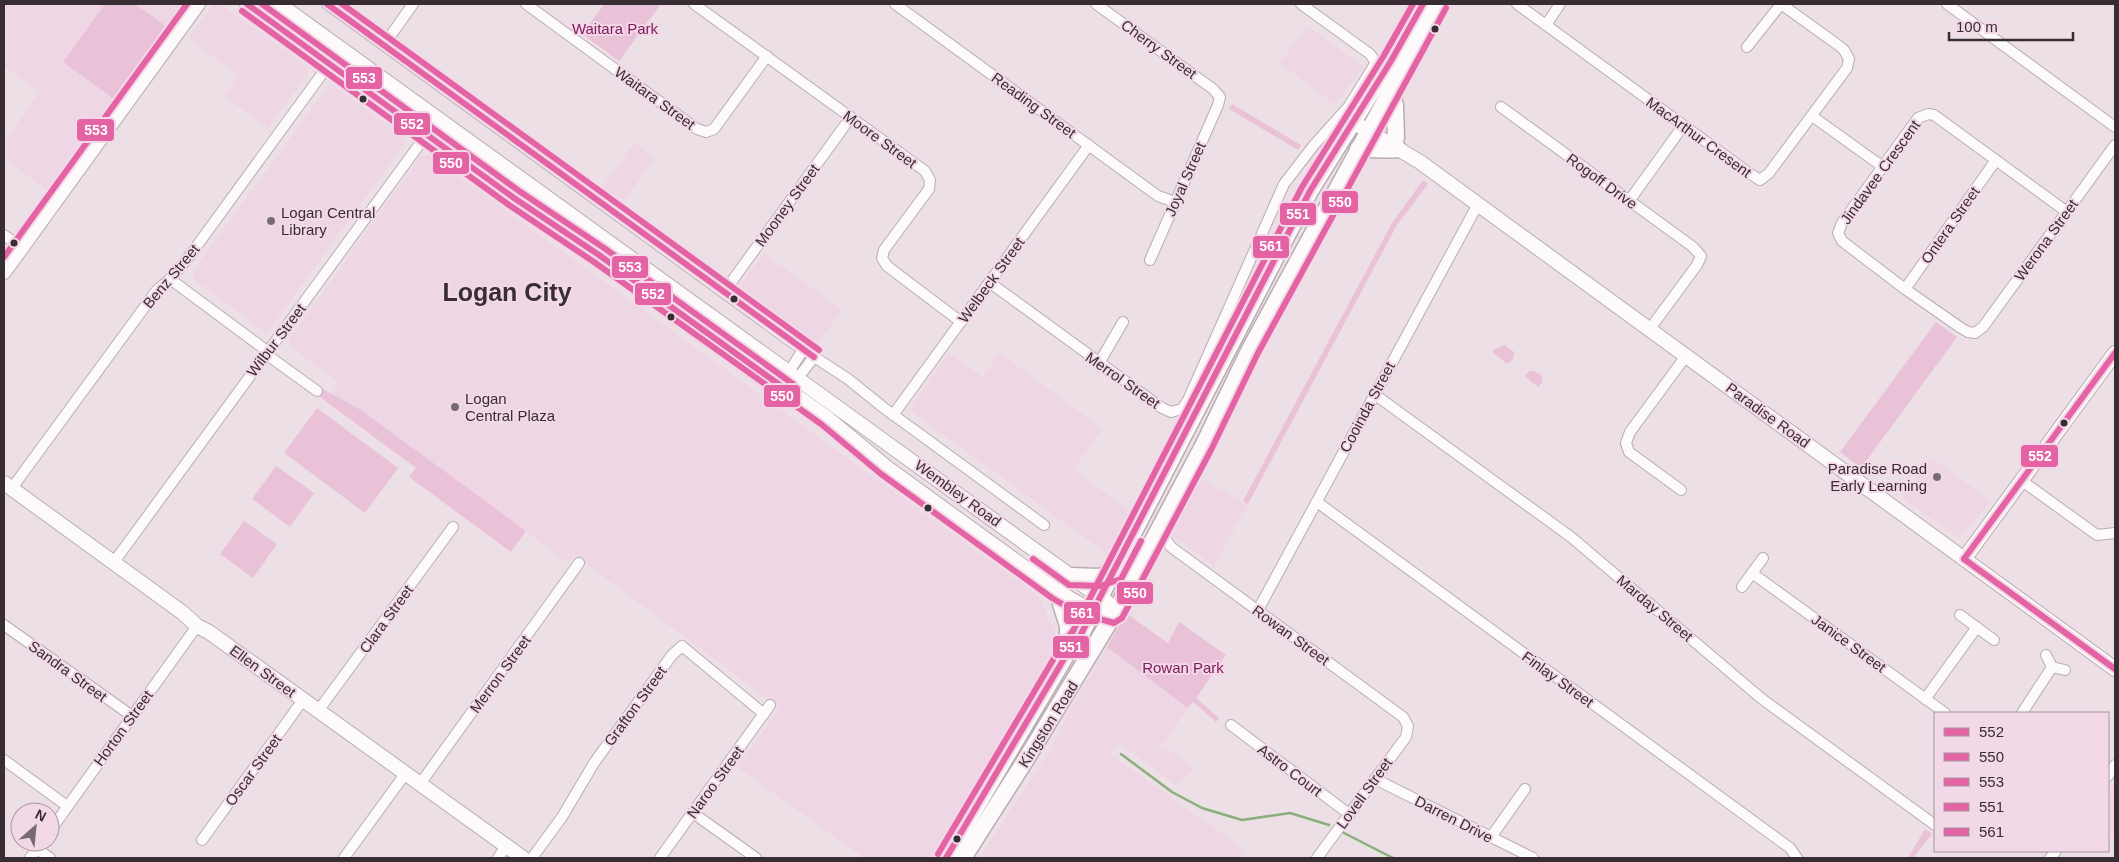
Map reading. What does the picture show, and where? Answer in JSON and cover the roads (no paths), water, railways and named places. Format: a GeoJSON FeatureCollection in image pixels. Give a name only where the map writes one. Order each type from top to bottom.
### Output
{"type":"FeatureCollection","features":[{"type":"Feature","properties":{"kind":"main road"},"geometry":{"type":"LineString","coordinates":[[186,20],[192,4]]}},
{"type":"Feature","properties":{"kind":"main road"},"geometry":{"type":"LineString","coordinates":[[4,272],[198,4]]}},
{"type":"Feature","properties":{"kind":"main road","name":"Wembley Road"},"geometry":{"type":"LineString","coordinates":[[247,4],[826,417],[886,467],[1057,591],[1074,602],[1098,603]]}},
{"type":"Feature","properties":{"kind":"main road","name":"Wembley Road"},"geometry":{"type":"LineString","coordinates":[[280,4],[1071,576],[1098,603],[1115,612]]}},
{"type":"Feature","properties":{"kind":"main road","name":"Kingston Road"},"geometry":{"type":"LineString","coordinates":[[946,858],[1071,647],[1080,636],[1318,177],[1391,61],[1423,4]]}},
{"type":"Feature","properties":{"kind":"main road","name":"Kingston Road"},"geometry":{"type":"LineString","coordinates":[[963,858],[1025,761],[1115,612],[1156,536],[1250,349],[1438,4]]}},
{"type":"Feature","properties":{"kind":"main road"},"geometry":{"type":"LineString","coordinates":[[1358,149],[1374,148],[1387,150],[1397,143],[1394,105],[1390,91]]}},
{"type":"Feature","properties":{"kind":"main road","name":"Paradise Road"},"geometry":{"type":"LineString","coordinates":[[1356,118],[1397,143],[1420,162],[1649,330],[2115,669]]}},
{"type":"Feature","properties":{"kind":"main road"},"geometry":{"type":"LineString","coordinates":[[1964,559],[2115,353]]}},
{"type":"Feature","properties":{"kind":"main road","name":"Ellen Street"},"geometry":{"type":"LineString","coordinates":[[8,486],[183,613],[197,626],[209,632],[523,858]]}},
{"type":"Feature","properties":{"kind":"main road"},"geometry":{"type":"LineString","coordinates":[[1071,576],[1099,577],[1114,573]]}},
{"type":"Feature","properties":{"kind":"main road"},"geometry":{"type":"LineString","coordinates":[[1057,591],[1068,626],[1068,639],[1071,647]]}},
{"type":"Feature","properties":{"kind":"street","name":"Wembley Road"},"geometry":{"type":"LineString","coordinates":[[327,4],[804,350],[848,378],[893,415],[1044,525]]}},
{"type":"Feature","properties":{"kind":"street"},"geometry":{"type":"LineString","coordinates":[[384,45],[414,4]]}},
{"type":"Feature","properties":{"kind":"street","name":"Waitara Street"},"geometry":{"type":"LineString","coordinates":[[526,4],[538,7],[697,129],[706,132],[714,128],[767,56]]}},
{"type":"Feature","properties":{"kind":"street","name":"Moore Street"},"geometry":{"type":"LineString","coordinates":[[694,4],[925,171],[930,180],[929,189],[884,250],[882,258],[887,266],[961,322]]}},
{"type":"Feature","properties":{"kind":"street","name":"Reading Street"},"geometry":{"type":"LineString","coordinates":[[895,4],[1158,196],[1175,202]]}},
{"type":"Feature","properties":{"kind":"street","name":"Cherry Street"},"geometry":{"type":"LineString","coordinates":[[1096,4],[1213,89],[1220,97]]}},
{"type":"Feature","properties":{"kind":"street","name":"Merrol Street"},"geometry":{"type":"LineString","coordinates":[[989,282],[1165,410],[1174,412],[1182,409],[1284,184],[1314,144],[1357,95],[1372,70],[1374,60],[1370,54],[1301,4]]}},
{"type":"Feature","properties":{"kind":"street","name":"MacArthur Cresent"},"geometry":{"type":"LineString","coordinates":[[1517,4],[1748,174],[1760,180],[1769,173],[1812,116],[1847,68],[1849,59],[1844,50],[1838,45],[1781,4]]}},
{"type":"Feature","properties":{"kind":"street"},"geometry":{"type":"LineString","coordinates":[[1546,25],[1560,4]]}},
{"type":"Feature","properties":{"kind":"street"},"geometry":{"type":"LineString","coordinates":[[1747,47],[1781,4]]}},
{"type":"Feature","properties":{"kind":"street"},"geometry":{"type":"LineString","coordinates":[[1948,4],[2115,127]]}},
{"type":"Feature","properties":{"kind":"street","name":"Benz Street"},"geometry":{"type":"LineString","coordinates":[[8,486],[157,290],[170,279],[188,258],[330,64]]}},
{"type":"Feature","properties":{"kind":"street","name":"Joyal Street"},"geometry":{"type":"LineString","coordinates":[[1150,260],[1220,97]]}},
{"type":"Feature","properties":{"kind":"street","name":"Rogoff Drive"},"geometry":{"type":"LineString","coordinates":[[1501,108],[1693,247],[1701,256],[1697,265],[1649,330]]}},
{"type":"Feature","properties":{"kind":"street","name":"Jindavee Crescent"},"geometry":{"type":"LineString","coordinates":[[1975,333],[1961,328],[1905,289],[1842,241],[1838,234],[1842,223],[1918,118],[1928,114],[1934,116],[2067,212]]}},
{"type":"Feature","properties":{"kind":"street"},"geometry":{"type":"LineString","coordinates":[[1812,116],[1883,167]]}},
{"type":"Feature","properties":{"kind":"street","name":"Mooney Street"},"geometry":{"type":"LineString","coordinates":[[724,292],[851,117]]}},
{"type":"Feature","properties":{"kind":"street","name":"Wilbur Street"},"geometry":{"type":"LineString","coordinates":[[114,562],[267,350],[438,119]]}},
{"type":"Feature","properties":{"kind":"street"},"geometry":{"type":"LineString","coordinates":[[1629,201],[1683,126]]}},
{"type":"Feature","properties":{"kind":"street","name":"Werona Street"},"geometry":{"type":"LineString","coordinates":[[1975,333],[1983,327],[2115,145]]}},
{"type":"Feature","properties":{"kind":"street","name":"Welbeck Street"},"geometry":{"type":"LineString","coordinates":[[893,415],[1089,146]]}},
{"type":"Feature","properties":{"kind":"street","name":"Ontera Street"},"geometry":{"type":"LineString","coordinates":[[1905,289],[1996,160]]}},
{"type":"Feature","properties":{"kind":"street","name":"Cooinda Street"},"geometry":{"type":"LineString","coordinates":[[1258,610],[1478,204]]}},
{"type":"Feature","properties":{"kind":"street"},"geometry":{"type":"LineString","coordinates":[[4,234],[22,248]]}},
{"type":"Feature","properties":{"kind":"street"},"geometry":{"type":"LineString","coordinates":[[1259,240],[1280,250]]}},
{"type":"Feature","properties":{"kind":"street"},"geometry":{"type":"LineString","coordinates":[[170,279],[267,350],[270,357],[318,391]]}},
{"type":"Feature","properties":{"kind":"street"},"geometry":{"type":"LineString","coordinates":[[1099,363],[1123,322]]}},
{"type":"Feature","properties":{"kind":"street"},"geometry":{"type":"LineString","coordinates":[[794,375],[804,350]]}},
{"type":"Feature","properties":{"kind":"street"},"geometry":{"type":"LineString","coordinates":[[1681,490],[1629,452],[1626,443],[1630,432],[1686,356]]}},
{"type":"Feature","properties":{"kind":"street"},"geometry":{"type":"LineString","coordinates":[[783,388],[814,357]]}},
{"type":"Feature","properties":{"kind":"street","name":"Marday Street"},"geometry":{"type":"LineString","coordinates":[[1374,394],[1571,537],[1762,699],[1934,824]]}},
{"type":"Feature","properties":{"kind":"street"},"geometry":{"type":"LineString","coordinates":[[2022,481],[2097,535],[2115,533]]}},
{"type":"Feature","properties":{"kind":"street","name":"Finlay Street"},"geometry":{"type":"LineString","coordinates":[[1317,502],[1790,848],[1797,858]]}},
{"type":"Feature","properties":{"kind":"street","name":"Clara Street"},"geometry":{"type":"LineString","coordinates":[[318,711],[453,527]]}},
{"type":"Feature","properties":{"kind":"street","name":"Rowan Street"},"geometry":{"type":"LineString","coordinates":[[1156,536],[1403,717],[1408,726]]}},
{"type":"Feature","properties":{"kind":"street","name":"Rowan Street"},"geometry":{"type":"LineString","coordinates":[[1156,536],[1170,546]]}},
{"type":"Feature","properties":{"kind":"street"},"geometry":{"type":"LineString","coordinates":[[1742,587],[1763,558]]}},
{"type":"Feature","properties":{"kind":"street","name":"Merron Street"},"geometry":{"type":"LineString","coordinates":[[420,784],[579,563]]}},
{"type":"Feature","properties":{"kind":"street","name":"Janice Street"},"geometry":{"type":"LineString","coordinates":[[1752,573],[1944,712]]}},
{"type":"Feature","properties":{"kind":"street"},"geometry":{"type":"LineString","coordinates":[[1960,615],[1994,640]]}},
{"type":"Feature","properties":{"kind":"street","name":"Sandra Street"},"geometry":{"type":"LineString","coordinates":[[4,625],[132,716]]}},
{"type":"Feature","properties":{"kind":"street","name":"Horton Street"},"geometry":{"type":"LineString","coordinates":[[60,816],[197,626]]}},
{"type":"Feature","properties":{"kind":"street"},"geometry":{"type":"LineString","coordinates":[[1925,699],[1977,627]]}},
{"type":"Feature","properties":{"kind":"street","name":"Grafton Street"},"geometry":{"type":"LineString","coordinates":[[532,858],[562,817],[594,763],[672,655],[682,646],[764,714]]}},
{"type":"Feature","properties":{"kind":"street"},"geometry":{"type":"LineString","coordinates":[[2046,655],[2052,667]]}},
{"type":"Feature","properties":{"kind":"street"},"geometry":{"type":"LineString","coordinates":[[2052,667],[2065,670]]}},
{"type":"Feature","properties":{"kind":"street"},"geometry":{"type":"LineString","coordinates":[[2023,712],[2052,667]]}},
{"type":"Feature","properties":{"kind":"street","name":"Oscar Street"},"geometry":{"type":"LineString","coordinates":[[202,840],[303,700]]}},
{"type":"Feature","properties":{"kind":"street","name":"Naroo Street"},"geometry":{"type":"LineString","coordinates":[[660,858],[770,705]]}},
{"type":"Feature","properties":{"kind":"street","name":"Astro Court"},"geometry":{"type":"LineString","coordinates":[[1231,725],[1350,814]]}},
{"type":"Feature","properties":{"kind":"street","name":"Lovell Street"},"geometry":{"type":"LineString","coordinates":[[1317,858],[1406,737],[1408,726]]}},
{"type":"Feature","properties":{"kind":"street"},"geometry":{"type":"LineString","coordinates":[[4,760],[67,806]]}},
{"type":"Feature","properties":{"kind":"street"},"geometry":{"type":"LineString","coordinates":[[344,858],[405,774]]}},
{"type":"Feature","properties":{"kind":"street","name":"Darren Drive"},"geometry":{"type":"LineString","coordinates":[[1374,779],[1533,858]]}},
{"type":"Feature","properties":{"kind":"street"},"geometry":{"type":"LineString","coordinates":[[1491,837],[1524,789]]}},
{"type":"Feature","properties":{"kind":"street"},"geometry":{"type":"LineString","coordinates":[[693,812],[756,858]]}},
{"type":"Feature","properties":{"kind":"street"},"geometry":{"type":"LineString","coordinates":[[498,858],[506,846]]}},
{"type":"Feature","properties":{"kind":"waterway"},"geometry":{"type":"LineString","coordinates":[[1121,754],[1172,792],[1202,808],[1242,820],[1290,813],[1329,825]]}},
{"type":"Feature","properties":{"kind":"waterway"},"geometry":{"type":"LineString","coordinates":[[1342,832],[1393,858]]}},
{"type":"Feature","properties":{"kind":"place","name":"Logan Central Library"},"geometry":{"type":"Point","coordinates":[271,221]}},
{"type":"Feature","properties":{"kind":"place","name":"Logan Central Plaza"},"geometry":{"type":"Point","coordinates":[455,407]}},
{"type":"Feature","properties":{"kind":"place","name":"Paradise Road Early Learning"},"geometry":{"type":"Point","coordinates":[1937,477]}},
{"type":"Feature","properties":{"kind":"district","name":"Logan City"},"geometry":{"type":"Point","coordinates":[507,292]}},
{"type":"Feature","properties":{"kind":"park label","name":"Waitara Park"},"geometry":{"type":"Point","coordinates":[615,28]}},
{"type":"Feature","properties":{"kind":"park label","name":"Rowan Park"},"geometry":{"type":"Point","coordinates":[1183,667]}}]}
